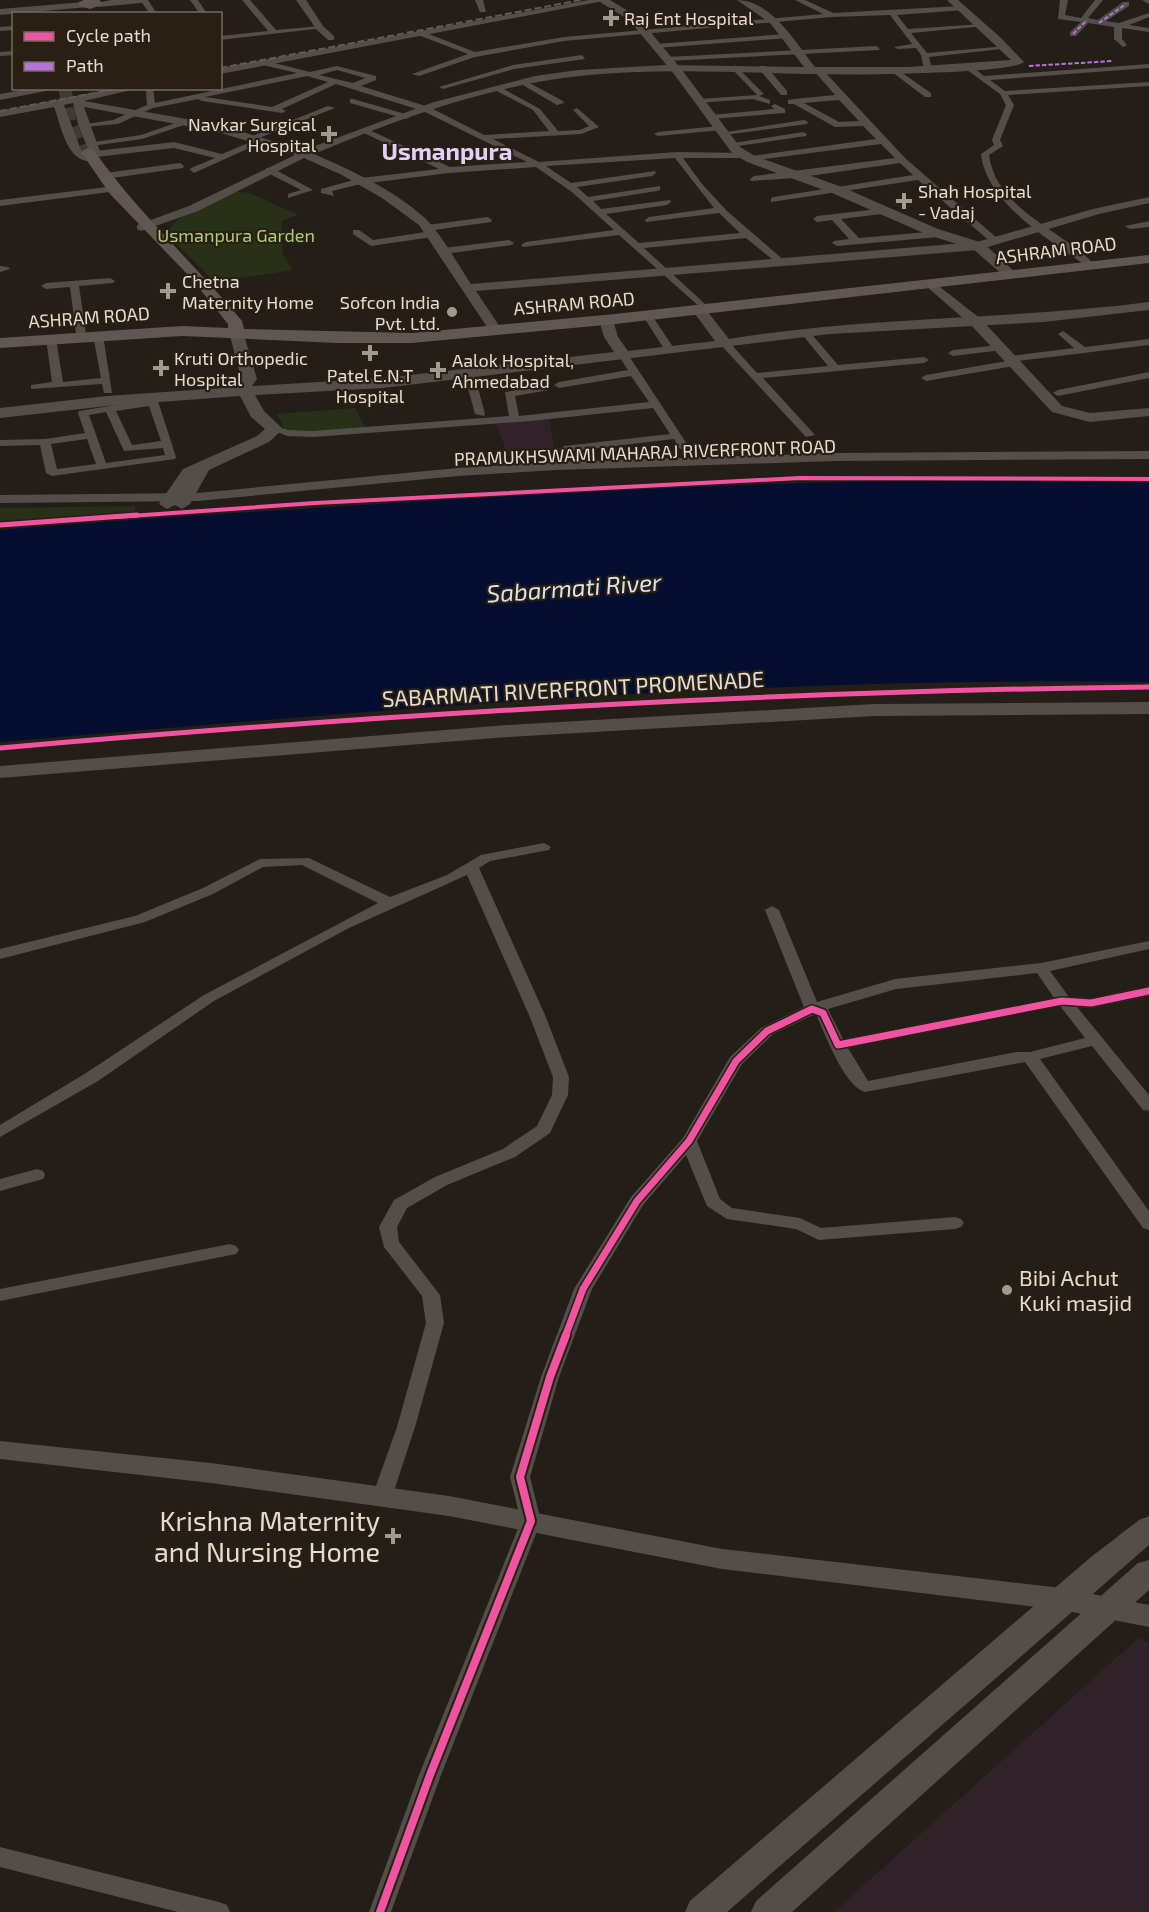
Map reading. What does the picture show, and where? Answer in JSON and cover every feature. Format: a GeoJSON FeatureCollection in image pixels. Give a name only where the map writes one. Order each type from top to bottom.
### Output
{"type":"FeatureCollection","features":[{"type":"Feature","properties":{"kind":"main road"},"geometry":{"type":"LineString","coordinates":[[603,0],[628,15],[644,32],[725,135],[747,157],[837,190],[939,234],[978,246],[1008,272]]}},
{"type":"Feature","properties":{"kind":"main road"},"geometry":{"type":"LineString","coordinates":[[89,153],[106,183],[220,309],[232,337],[237,378],[257,414],[275,429],[263,439],[189,472],[176,501]]}},
{"type":"Feature","properties":{"kind":"main road","name":"ASHRAM ROAD"},"geometry":{"type":"LineString","coordinates":[[232,337],[292,332],[379,336],[606,320],[1149,257]]}},
{"type":"Feature","properties":{"kind":"main road","name":"ASHRAM ROAD"},"geometry":{"type":"LineString","coordinates":[[0,342],[81,334],[175,330],[232,337],[255,343],[328,338],[412,338],[931,284],[1149,257]]}},
{"type":"Feature","properties":{"kind":"main road"},"geometry":{"type":"LineString","coordinates":[[0,413],[152,400],[244,387],[330,388],[724,344],[772,334],[1069,316],[1149,306]]}},
{"type":"Feature","properties":{"kind":"main road"},"geometry":{"type":"LineString","coordinates":[[700,308],[724,344]]}},
{"type":"Feature","properties":{"kind":"main road"},"geometry":{"type":"LineString","coordinates":[[175,330],[212,318],[220,309]]}},
{"type":"Feature","properties":{"kind":"main road"},"geometry":{"type":"LineString","coordinates":[[220,309],[263,325],[292,332]]}},
{"type":"Feature","properties":{"kind":"main road"},"geometry":{"type":"LineString","coordinates":[[606,320],[611,337],[623,355]]}},
{"type":"Feature","properties":{"kind":"main road"},"geometry":{"type":"LineString","coordinates":[[175,330],[210,339],[232,337]]}},
{"type":"Feature","properties":{"kind":"main road","name":"ASHRAM ROAD"},"geometry":{"type":"LineString","coordinates":[[0,342],[175,330]]}},
{"type":"Feature","properties":{"kind":"main road"},"geometry":{"type":"LineString","coordinates":[[0,765],[515,722],[871,704],[1149,702]]}},
{"type":"Feature","properties":{"kind":"main road"},"geometry":{"type":"LineString","coordinates":[[0,772],[578,727],[874,710],[1149,708]]}},
{"type":"Feature","properties":{"kind":"main road"},"geometry":{"type":"LineString","coordinates":[[702,1912],[1062,1599],[1149,1527]]}},
{"type":"Feature","properties":{"kind":"main road"},"geometry":{"type":"LineString","coordinates":[[768,1912],[1149,1572]]}},
{"type":"Feature","properties":{"kind":"street"},"geometry":{"type":"LineString","coordinates":[[91,5],[120,0]]}},
{"type":"Feature","properties":{"kind":"street"},"geometry":{"type":"LineString","coordinates":[[0,10],[143,0],[152,12]]}},
{"type":"Feature","properties":{"kind":"street"},"geometry":{"type":"LineString","coordinates":[[246,0],[274,33]]}},
{"type":"Feature","properties":{"kind":"street"},"geometry":{"type":"LineString","coordinates":[[301,0],[326,39],[342,36]]}},
{"type":"Feature","properties":{"kind":"street"},"geometry":{"type":"LineString","coordinates":[[479,0],[489,9]]}},
{"type":"Feature","properties":{"kind":"street"},"geometry":{"type":"LineString","coordinates":[[222,72],[603,0]]}},
{"type":"Feature","properties":{"kind":"street"},"geometry":{"type":"LineString","coordinates":[[742,0],[773,21],[797,51],[901,160],[995,241]]}},
{"type":"Feature","properties":{"kind":"street"},"geometry":{"type":"LineString","coordinates":[[799,0],[832,15]]}},
{"type":"Feature","properties":{"kind":"street"},"geometry":{"type":"LineString","coordinates":[[952,0],[1024,64],[1039,74]]}},
{"type":"Feature","properties":{"kind":"street"},"geometry":{"type":"LineString","coordinates":[[1064,0],[1061,17],[1147,28]]}},
{"type":"Feature","properties":{"kind":"street"},"geometry":{"type":"LineString","coordinates":[[1073,34],[1099,0]]}},
{"type":"Feature","properties":{"kind":"street"},"geometry":{"type":"LineString","coordinates":[[1099,23],[1126,4]]}},
{"type":"Feature","properties":{"kind":"street"},"geometry":{"type":"LineString","coordinates":[[416,74],[475,54],[522,45],[832,15],[961,8]]}},
{"type":"Feature","properties":{"kind":"street"},"geometry":{"type":"LineString","coordinates":[[472,12],[489,9]]}},
{"type":"Feature","properties":{"kind":"street"},"geometry":{"type":"LineString","coordinates":[[892,13],[925,55],[928,69]]}},
{"type":"Feature","properties":{"kind":"street"},"geometry":{"type":"LineString","coordinates":[[1118,26],[1149,15]]}},
{"type":"Feature","properties":{"kind":"street"},"geometry":{"type":"LineString","coordinates":[[906,31],[982,26]]}},
{"type":"Feature","properties":{"kind":"street"},"geometry":{"type":"LineString","coordinates":[[1118,26],[1119,39],[1123,45]]}},
{"type":"Feature","properties":{"kind":"street"},"geometry":{"type":"LineString","coordinates":[[222,37],[320,28]]}},
{"type":"Feature","properties":{"kind":"street"},"geometry":{"type":"LineString","coordinates":[[421,33],[546,79]]}},
{"type":"Feature","properties":{"kind":"street"},"geometry":{"type":"LineString","coordinates":[[656,46],[785,36]]}},
{"type":"Feature","properties":{"kind":"street"},"geometry":{"type":"LineString","coordinates":[[522,45],[549,62]]}},
{"type":"Feature","properties":{"kind":"street"},"geometry":{"type":"LineString","coordinates":[[898,47],[919,46]]}},
{"type":"Feature","properties":{"kind":"street"},"geometry":{"type":"LineString","coordinates":[[149,231],[269,170],[308,154],[426,109],[498,88],[524,82],[737,55],[877,48]]}},
{"type":"Feature","properties":{"kind":"street"},"geometry":{"type":"LineString","coordinates":[[925,55],[1006,48]]}},
{"type":"Feature","properties":{"kind":"street"},"geometry":{"type":"LineString","coordinates":[[737,55],[760,94]]}},
{"type":"Feature","properties":{"kind":"street"},"geometry":{"type":"LineString","coordinates":[[466,97],[443,87],[513,67],[582,57]]}},
{"type":"Feature","properties":{"kind":"street"},"geometry":{"type":"LineString","coordinates":[[670,63],[735,67],[746,72],[928,69],[1113,60]]}},
{"type":"Feature","properties":{"kind":"street"},"geometry":{"type":"LineString","coordinates":[[266,63],[354,86],[426,109],[537,164],[569,186],[638,246],[668,273],[700,308]]}},
{"type":"Feature","properties":{"kind":"street"},"geometry":{"type":"LineString","coordinates":[[982,78],[1149,66]]}},
{"type":"Feature","properties":{"kind":"street"},"geometry":{"type":"LineString","coordinates":[[968,67],[1003,93],[1010,105],[1006,120],[996,140],[999,146],[985,154],[984,162],[993,181],[1041,229],[1088,263]]}},
{"type":"Feature","properties":{"kind":"street"},"geometry":{"type":"LineString","coordinates":[[84,125],[115,122],[152,106],[337,68],[373,78],[354,86]]}},
{"type":"Feature","properties":{"kind":"street"},"geometry":{"type":"LineString","coordinates":[[895,70],[928,95]]}},
{"type":"Feature","properties":{"kind":"street"},"geometry":{"type":"LineString","coordinates":[[765,71],[784,93]]}},
{"type":"Feature","properties":{"kind":"street"},"geometry":{"type":"LineString","coordinates":[[272,110],[336,81]]}},
{"type":"Feature","properties":{"kind":"street"},"geometry":{"type":"LineString","coordinates":[[524,82],[560,103]]}},
{"type":"Feature","properties":{"kind":"street"},"geometry":{"type":"LineString","coordinates":[[1003,93],[1149,84]]}},
{"type":"Feature","properties":{"kind":"street"},"geometry":{"type":"LineString","coordinates":[[498,88],[535,109],[555,133]]}},
{"type":"Feature","properties":{"kind":"street"},"geometry":{"type":"LineString","coordinates":[[0,96],[42,90]]}},
{"type":"Feature","properties":{"kind":"street"},"geometry":{"type":"LineString","coordinates":[[0,114],[126,90]]}},
{"type":"Feature","properties":{"kind":"street"},"geometry":{"type":"LineString","coordinates":[[150,90],[152,106]]}},
{"type":"Feature","properties":{"kind":"street"},"geometry":{"type":"LineString","coordinates":[[699,101],[754,97],[773,104],[782,111],[711,117]]}},
{"type":"Feature","properties":{"kind":"street"},"geometry":{"type":"LineString","coordinates":[[773,104],[840,97]]}},
{"type":"Feature","properties":{"kind":"street"},"geometry":{"type":"LineString","coordinates":[[192,98],[282,111]]}},
{"type":"Feature","properties":{"kind":"street"},"geometry":{"type":"LineString","coordinates":[[77,101],[187,121],[326,161],[407,209],[429,231],[444,251],[495,328]]}},
{"type":"Feature","properties":{"kind":"street"},"geometry":{"type":"LineString","coordinates":[[77,101],[89,153]]}},
{"type":"Feature","properties":{"kind":"street"},"geometry":{"type":"LineString","coordinates":[[353,101],[406,117]]}},
{"type":"Feature","properties":{"kind":"street"},"geometry":{"type":"LineString","coordinates":[[794,101],[838,124],[865,123]]}},
{"type":"Feature","properties":{"kind":"street"},"geometry":{"type":"LineString","coordinates":[[58,104],[76,152],[89,153],[174,145],[223,157]]}},
{"type":"Feature","properties":{"kind":"street"},"geometry":{"type":"LineString","coordinates":[[194,170],[256,139],[331,108]]}},
{"type":"Feature","properties":{"kind":"street"},"geometry":{"type":"LineString","coordinates":[[482,138],[581,132],[594,128],[578,110]]}},
{"type":"Feature","properties":{"kind":"street"},"geometry":{"type":"LineString","coordinates":[[89,153],[187,121]]}},
{"type":"Feature","properties":{"kind":"street"},"geometry":{"type":"LineString","coordinates":[[725,135],[804,122]]}},
{"type":"Feature","properties":{"kind":"street"},"geometry":{"type":"LineString","coordinates":[[368,131],[453,170],[469,183]]}},
{"type":"Feature","properties":{"kind":"street"},"geometry":{"type":"LineString","coordinates":[[658,134],[803,134]]}},
{"type":"Feature","properties":{"kind":"street"},"geometry":{"type":"LineString","coordinates":[[331,194],[324,191],[361,181],[453,170],[677,155],[747,157],[882,141]]}},
{"type":"Feature","properties":{"kind":"street"},"geometry":{"type":"LineString","coordinates":[[677,155],[688,173],[722,210],[747,235],[781,262]]}},
{"type":"Feature","properties":{"kind":"street"},"geometry":{"type":"LineString","coordinates":[[754,179],[901,160]]}},
{"type":"Feature","properties":{"kind":"street"},"geometry":{"type":"LineString","coordinates":[[0,203],[180,166]]}},
{"type":"Feature","properties":{"kind":"street"},"geometry":{"type":"LineString","coordinates":[[269,170],[309,190],[291,196]]}},
{"type":"Feature","properties":{"kind":"street"},"geometry":{"type":"LineString","coordinates":[[569,186],[652,173]]}},
{"type":"Feature","properties":{"kind":"street"},"geometry":{"type":"LineString","coordinates":[[774,200],[920,177]]}},
{"type":"Feature","properties":{"kind":"street"},"geometry":{"type":"LineString","coordinates":[[585,200],[657,188]]}},
{"type":"Feature","properties":{"kind":"street"},"geometry":{"type":"LineString","coordinates":[[469,288],[978,246],[1097,211],[1149,200]]}},
{"type":"Feature","properties":{"kind":"street"},"geometry":{"type":"LineString","coordinates":[[599,212],[667,202]]}},
{"type":"Feature","properties":{"kind":"street"},"geometry":{"type":"LineString","coordinates":[[649,220],[722,210]]}},
{"type":"Feature","properties":{"kind":"street"},"geometry":{"type":"LineString","coordinates":[[817,219],[887,211]]}},
{"type":"Feature","properties":{"kind":"street"},"geometry":{"type":"LineString","coordinates":[[834,217],[856,241]]}},
{"type":"Feature","properties":{"kind":"street"},"geometry":{"type":"LineString","coordinates":[[356,232],[371,243],[488,220]]}},
{"type":"Feature","properties":{"kind":"street"},"geometry":{"type":"LineString","coordinates":[[1130,226],[1149,224]]}},
{"type":"Feature","properties":{"kind":"street"},"geometry":{"type":"LineString","coordinates":[[526,245],[622,232]]}},
{"type":"Feature","properties":{"kind":"street"},"geometry":{"type":"LineString","coordinates":[[837,243],[939,234]]}},
{"type":"Feature","properties":{"kind":"street"},"geometry":{"type":"LineString","coordinates":[[638,246],[747,235]]}},
{"type":"Feature","properties":{"kind":"street"},"geometry":{"type":"LineString","coordinates":[[444,251],[509,243]]}},
{"type":"Feature","properties":{"kind":"street"},"geometry":{"type":"LineString","coordinates":[[46,286],[110,281]]}},
{"type":"Feature","properties":{"kind":"street"},"geometry":{"type":"LineString","coordinates":[[74,284],[81,334]]}},
{"type":"Feature","properties":{"kind":"street"},"geometry":{"type":"LineString","coordinates":[[931,284],[976,322],[1056,409],[1070,415],[1099,417],[1149,412]]}},
{"type":"Feature","properties":{"kind":"street"},"geometry":{"type":"LineString","coordinates":[[648,316],[670,350]]}},
{"type":"Feature","properties":{"kind":"street"},"geometry":{"type":"LineString","coordinates":[[805,332],[835,368]]}},
{"type":"Feature","properties":{"kind":"street"},"geometry":{"type":"LineString","coordinates":[[1063,334],[1083,350]]}},
{"type":"Feature","properties":{"kind":"street"},"geometry":{"type":"LineString","coordinates":[[35,387],[107,386],[98,335]]}},
{"type":"Feature","properties":{"kind":"street"},"geometry":{"type":"LineString","coordinates":[[51,339],[58,385]]}},
{"type":"Feature","properties":{"kind":"street"},"geometry":{"type":"LineString","coordinates":[[926,378],[1012,361],[1149,342]]}},
{"type":"Feature","properties":{"kind":"street"},"geometry":{"type":"LineString","coordinates":[[724,344],[810,435]]}},
{"type":"Feature","properties":{"kind":"street"},"geometry":{"type":"LineString","coordinates":[[953,352],[999,348]]}},
{"type":"Feature","properties":{"kind":"street"},"geometry":{"type":"LineString","coordinates":[[623,355],[684,447]]}},
{"type":"Feature","properties":{"kind":"street"},"geometry":{"type":"LineString","coordinates":[[755,376],[924,360]]}},
{"type":"Feature","properties":{"kind":"street"},"geometry":{"type":"LineString","coordinates":[[559,385],[634,372]]}},
{"type":"Feature","properties":{"kind":"street"},"geometry":{"type":"LineString","coordinates":[[469,373],[480,414]]}},
{"type":"Feature","properties":{"kind":"street"},"geometry":{"type":"LineString","coordinates":[[1058,393],[1149,375]]}},
{"type":"Feature","properties":{"kind":"street"},"geometry":{"type":"LineString","coordinates":[[515,419],[509,394],[545,388]]}},
{"type":"Feature","properties":{"kind":"street"},"geometry":{"type":"LineString","coordinates":[[45,442],[52,473],[171,457],[152,400],[83,413],[102,466]]}},
{"type":"Feature","properties":{"kind":"street"},"geometry":{"type":"LineString","coordinates":[[275,429],[287,433],[313,434],[515,419],[656,404]]}},
{"type":"Feature","properties":{"kind":"street"},"geometry":{"type":"LineString","coordinates":[[110,409],[128,449],[166,444]]}},
{"type":"Feature","properties":{"kind":"street"},"geometry":{"type":"LineString","coordinates":[[0,443],[45,442],[90,435]]}},
{"type":"Feature","properties":{"kind":"street"},"geometry":{"type":"LineString","coordinates":[[564,449],[676,436]]}},
{"type":"Feature","properties":{"kind":"street"},"geometry":{"type":"LineString","coordinates":[[823,460],[1149,454]]}},
{"type":"Feature","properties":{"kind":"street","name":"PRAMUKHSWAMI MAHARAJ RIVERFRONT ROAD"},"geometry":{"type":"LineString","coordinates":[[0,505],[176,501],[538,472],[823,460],[1149,462]]}},
{"type":"Feature","properties":{"kind":"street"},"geometry":{"type":"LineString","coordinates":[[0,499],[176,501]]}},
{"type":"Feature","properties":{"kind":"street"},"geometry":{"type":"LineString","coordinates":[[0,1132],[92,1077],[209,998],[390,903],[425,891],[486,858],[544,847]]}},
{"type":"Feature","properties":{"kind":"street"},"geometry":{"type":"LineString","coordinates":[[0,954],[140,919],[208,891],[260,863],[304,861],[390,903]]}},
{"type":"Feature","properties":{"kind":"street"},"geometry":{"type":"LineString","coordinates":[[382,1497],[406,1427],[435,1323],[431,1295],[390,1243],[388,1227],[400,1204],[441,1181],[509,1153],[544,1129],[560,1095],[561,1077],[537,1015],[471,867]]}},
{"type":"Feature","properties":{"kind":"street"},"geometry":{"type":"LineString","coordinates":[[772,910],[812,1009]]}},
{"type":"Feature","properties":{"kind":"street"},"geometry":{"type":"LineString","coordinates":[[380,1912],[434,1765],[531,1521],[520,1478],[550,1377],[584,1289],[637,1201],[690,1141],[736,1062],[767,1031],[812,1009],[895,984],[1041,968],[1149,945]]}},
{"type":"Feature","properties":{"kind":"street"},"geometry":{"type":"LineString","coordinates":[[1041,968],[1062,1001],[1098,1040],[1149,1106]]}},
{"type":"Feature","properties":{"kind":"street"},"geometry":{"type":"LineString","coordinates":[[838,1045],[1062,1001],[1091,1003],[1149,991]]}},
{"type":"Feature","properties":{"kind":"street"},"geometry":{"type":"LineString","coordinates":[[812,1009],[823,1012],[858,1081],[865,1087],[1016,1057],[1030,1057],[1098,1040]]}},
{"type":"Feature","properties":{"kind":"street"},"geometry":{"type":"LineString","coordinates":[[1030,1057],[1149,1224]]}},
{"type":"Feature","properties":{"kind":"street"},"geometry":{"type":"LineString","coordinates":[[690,1141],[713,1202],[727,1213],[800,1224],[819,1234],[955,1223]]}},
{"type":"Feature","properties":{"kind":"street"},"geometry":{"type":"LineString","coordinates":[[0,1185],[37,1175]]}},
{"type":"Feature","properties":{"kind":"street"},"geometry":{"type":"LineString","coordinates":[[0,1294],[230,1250]]}},
{"type":"Feature","properties":{"kind":"street"},"geometry":{"type":"LineString","coordinates":[[0,1450],[211,1473],[382,1497],[531,1521],[722,1558],[1039,1599],[1062,1599],[1095,1608],[1109,1607],[1149,1616]]}},
{"type":"Feature","properties":{"kind":"street"},"geometry":{"type":"LineString","coordinates":[[0,1857],[219,1912]]}},
{"type":"Feature","properties":{"kind":"shaded area"},"geometry":{"type":"Polygon","coordinates":[[[549,418],[556,455],[509,457],[495,422],[549,418]]]}},
{"type":"Feature","properties":{"kind":"shaded area"},"geometry":{"type":"Polygon","coordinates":[[[1138,1638],[1149,1643],[1149,1912],[834,1912],[1138,1638]]]}},
{"type":"Feature","properties":{"kind":"green space","name":"Usmanpura Garden"},"geometry":{"type":"Polygon","coordinates":[[[230,191],[250,193],[298,215],[281,221],[283,254],[292,270],[215,282],[169,237],[175,222],[192,210],[230,191]]]}},
{"type":"Feature","properties":{"kind":"green space"},"geometry":{"type":"Polygon","coordinates":[[[355,408],[365,428],[298,433],[285,431],[277,414],[355,408]]]}},
{"type":"Feature","properties":{"kind":"green space"},"geometry":{"type":"Polygon","coordinates":[[[135,506],[135,513],[0,521],[0,508],[135,506]]]}},
{"type":"Feature","properties":{"kind":"water","name":"Sabarmati River"},"geometry":{"type":"Polygon","coordinates":[[[969,480],[1149,483],[1149,682],[861,684],[717,690],[430,707],[0,742],[0,530],[95,522],[600,491],[821,482],[969,480]]]}},
{"type":"Feature","properties":{"kind":"tunnel"},"geometry":{"type":"LineString","coordinates":[[65,90],[70,122],[82,152]]}},
{"type":"Feature","properties":{"kind":"railway"},"geometry":{"type":"LineString","coordinates":[[222,68],[581,0]]}},
{"type":"Feature","properties":{"kind":"railway"},"geometry":{"type":"LineString","coordinates":[[0,111],[110,90]]}},
{"type":"Feature","properties":{"kind":"marked path"},"geometry":{"type":"LineString","coordinates":[[1099,23],[1126,4]]}},
{"type":"Feature","properties":{"kind":"marked path"},"geometry":{"type":"LineString","coordinates":[[1073,34],[1087,20]]}},
{"type":"Feature","properties":{"kind":"marked path"},"geometry":{"type":"LineString","coordinates":[[1029,66],[1113,61]]}},
{"type":"Feature","properties":{"kind":"cycle path"},"geometry":{"type":"LineString","coordinates":[[0,525],[315,503],[800,478],[1149,479]]}},
{"type":"Feature","properties":{"kind":"cycle path","name":"SABARMATI RIVERFRONT PROMENADE"},"geometry":{"type":"LineString","coordinates":[[0,748],[287,723],[574,704],[861,692],[1149,687]]}},
{"type":"Feature","properties":{"kind":"cycle path"},"geometry":{"type":"LineString","coordinates":[[380,1912],[430,1775],[531,1521],[520,1477],[550,1377],[583,1289],[637,1201],[689,1141],[736,1061],[767,1031],[812,1009],[823,1013],[838,1045],[1062,1001],[1091,1003],[1149,991]]}},
{"type":"Feature","properties":{"kind":"place","name":"Raj Ent Hospital"},"geometry":{"type":"Point","coordinates":[611,18]}},
{"type":"Feature","properties":{"kind":"place","name":"Navkar Surgical Hospital"},"geometry":{"type":"Point","coordinates":[329,134]}},
{"type":"Feature","properties":{"kind":"place","name":"Shah Hospital - Vadaj"},"geometry":{"type":"Point","coordinates":[904,201]}},
{"type":"Feature","properties":{"kind":"place","name":"Chetna Maternity Home"},"geometry":{"type":"Point","coordinates":[168,291]}},
{"type":"Feature","properties":{"kind":"place","name":"Sofcon India Pvt. Ltd."},"geometry":{"type":"Point","coordinates":[452,312]}},
{"type":"Feature","properties":{"kind":"place","name":"Patel E.N.T Hospital"},"geometry":{"type":"Point","coordinates":[370,353]}},
{"type":"Feature","properties":{"kind":"place","name":"Kruti Orthopedic Hospital"},"geometry":{"type":"Point","coordinates":[161,368]}},
{"type":"Feature","properties":{"kind":"place","name":"Aalok Hospital, Ahmedabad"},"geometry":{"type":"Point","coordinates":[438,370]}},
{"type":"Feature","properties":{"kind":"place","name":"Bibi Achut Kuki masjid"},"geometry":{"type":"Point","coordinates":[1007,1290]}},
{"type":"Feature","properties":{"kind":"place","name":"Krishna Maternity and Nursing Home"},"geometry":{"type":"Point","coordinates":[393,1536]}},
{"type":"Feature","properties":{"kind":"district","name":"Usmanpura"},"geometry":{"type":"Point","coordinates":[447,150]}}]}
